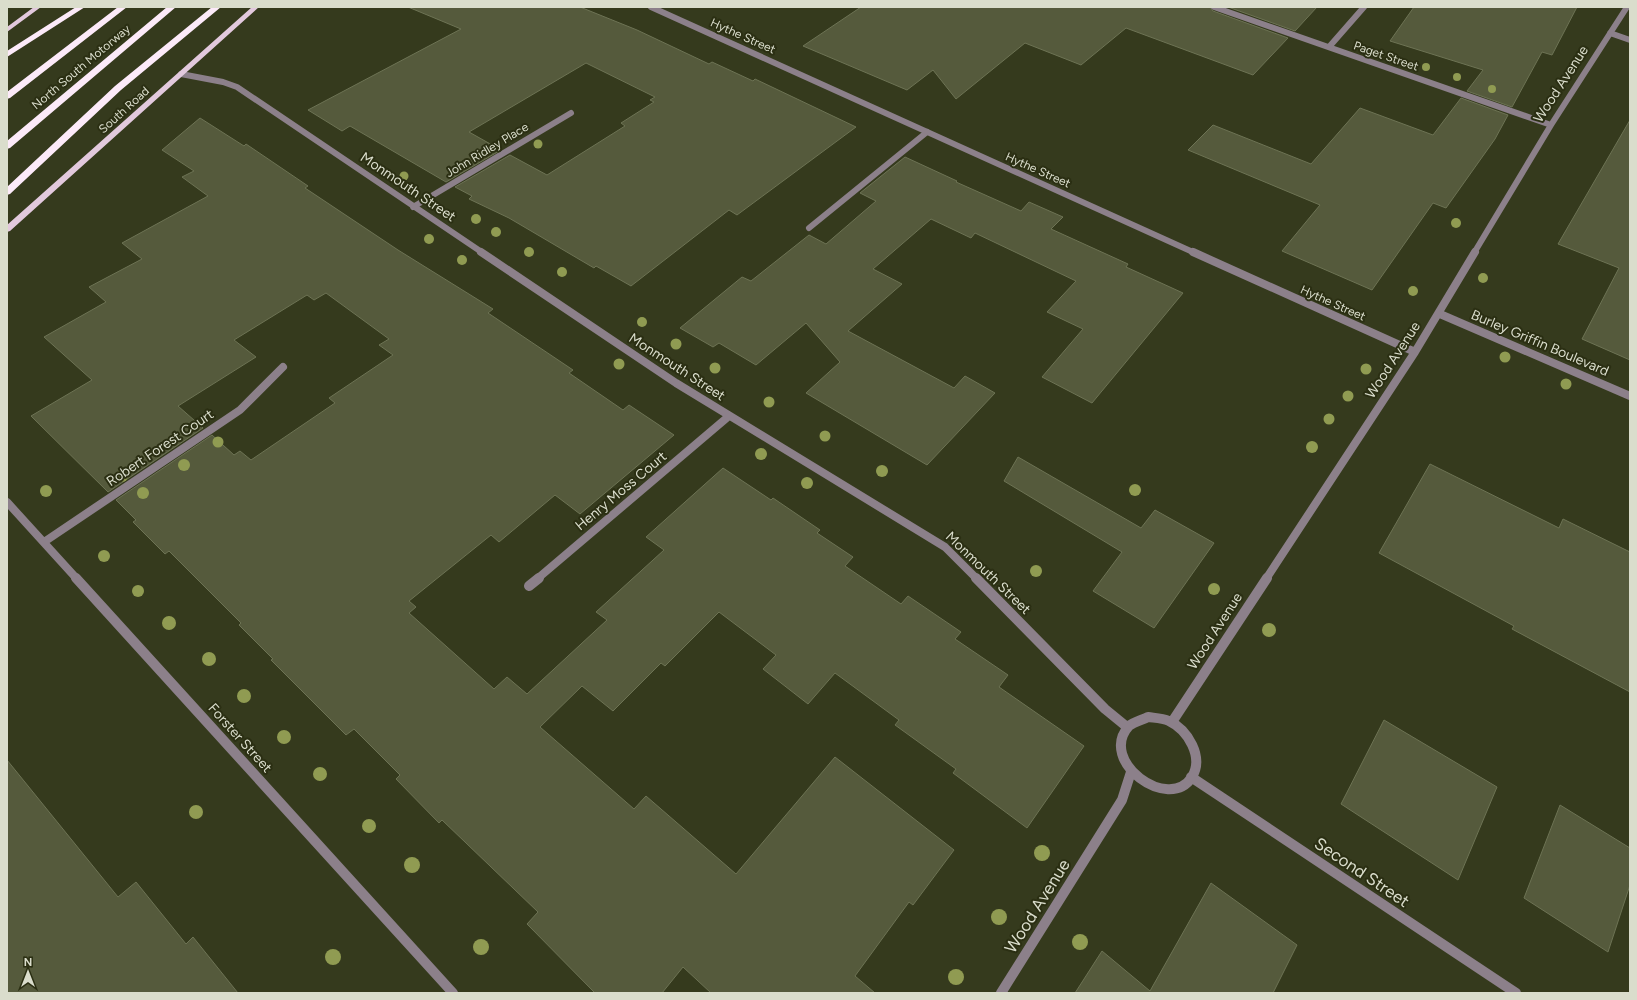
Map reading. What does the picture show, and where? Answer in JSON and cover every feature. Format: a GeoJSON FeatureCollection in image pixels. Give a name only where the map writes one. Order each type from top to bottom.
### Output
{"type":"FeatureCollection","features":[{"type":"Feature","properties":{"kind":"highway"},"geometry":{"type":"LineString","coordinates":[[7,55],[81,7]]}},
{"type":"Feature","properties":{"kind":"highway","name":"North South Motorway"},"geometry":{"type":"LineString","coordinates":[[7,96],[123,7]]}},
{"type":"Feature","properties":{"kind":"highway","name":"North South Motorway"},"geometry":{"type":"LineString","coordinates":[[7,146],[172,7]]}},
{"type":"Feature","properties":{"kind":"highway"},"geometry":{"type":"LineString","coordinates":[[7,192],[118,88],[217,7]]}},
{"type":"Feature","properties":{"kind":"main road"},"geometry":{"type":"LineString","coordinates":[[7,30],[38,7]]}},
{"type":"Feature","properties":{"kind":"main road","name":"South Road"},"geometry":{"type":"LineString","coordinates":[[7,229],[256,7]]}},
{"type":"Feature","properties":{"kind":"street","name":"Hythe Street"},"geometry":{"type":"LineString","coordinates":[[651,7],[1415,352]]}},
{"type":"Feature","properties":{"kind":"street","name":"Paget Street"},"geometry":{"type":"LineString","coordinates":[[1214,7],[1551,125]]}},
{"type":"Feature","properties":{"kind":"street"},"geometry":{"type":"LineString","coordinates":[[1329,47],[1364,7]]}},
{"type":"Feature","properties":{"kind":"street","name":"Wood Avenue"},"geometry":{"type":"LineString","coordinates":[[1172,722],[1440,314],[1551,125],[1627,7]]}},
{"type":"Feature","properties":{"kind":"street"},"geometry":{"type":"LineString","coordinates":[[1610,33],[1630,40]]}},
{"type":"Feature","properties":{"kind":"street","name":"Monmouth Street"},"geometry":{"type":"LineString","coordinates":[[181,74],[223,82],[237,87],[676,383],[945,547],[1105,709],[1127,727]]}},
{"type":"Feature","properties":{"kind":"street","name":"John Ridley Place"},"geometry":{"type":"LineString","coordinates":[[413,207],[572,113]]}},
{"type":"Feature","properties":{"kind":"street"},"geometry":{"type":"LineString","coordinates":[[809,228],[927,132]]}},
{"type":"Feature","properties":{"kind":"street","name":"Burley Griffin Boulevard"},"geometry":{"type":"LineString","coordinates":[[1440,314],[1630,396]]}},
{"type":"Feature","properties":{"kind":"street","name":"Robert Forest Court"},"geometry":{"type":"LineString","coordinates":[[44,542],[240,410],[283,367]]}},
{"type":"Feature","properties":{"kind":"street","name":"Henry Moss Court"},"geometry":{"type":"LineString","coordinates":[[529,586],[729,416]]}},
{"type":"Feature","properties":{"kind":"street","name":"Forster Street"},"geometry":{"type":"LineString","coordinates":[[7,502],[453,993]]}},
{"type":"Feature","properties":{"kind":"street"},"geometry":{"type":"LineString","coordinates":[[1160,718],[1172,722],[1183,730],[1191,741],[1196,754],[1196,765],[1191,777],[1182,785],[1170,788],[1157,787],[1144,782],[1131,772],[1123,760],[1120,748],[1122,736],[1127,727],[1136,720],[1160,718]]}},
{"type":"Feature","properties":{"kind":"street","name":"Wood Avenue"},"geometry":{"type":"LineString","coordinates":[[1001,993],[1122,800],[1131,772]]}},
{"type":"Feature","properties":{"kind":"street","name":"Second Street"},"geometry":{"type":"LineString","coordinates":[[1191,777],[1516,993]]}},
{"type":"Feature","properties":{"kind":"building"},"geometry":{"type":"Polygon","coordinates":[[[408,7],[580,7],[637,30],[709,64],[712,62],[753,81],[755,79],[856,127],[737,215],[729,210],[631,286],[596,266],[594,268],[509,218],[469,199],[472,196],[455,187],[510,155],[547,175],[625,126],[621,123],[654,102],[650,100],[655,97],[586,63],[469,132],[501,150],[446,182],[350,126],[342,131],[308,110],[461,29],[408,7]]]}},
{"type":"Feature","properties":{"kind":"building"},"geometry":{"type":"Polygon","coordinates":[[[861,7],[1210,7],[1213,11],[1288,38],[1253,75],[1126,28],[1081,65],[1025,43],[956,99],[933,70],[907,90],[803,46],[861,7]]]}},
{"type":"Feature","properties":{"kind":"building"},"geometry":{"type":"Polygon","coordinates":[[[1228,7],[1317,7],[1295,31],[1228,7]]]}},
{"type":"Feature","properties":{"kind":"building"},"geometry":{"type":"Polygon","coordinates":[[[1414,7],[1577,7],[1552,55],[1542,52],[1512,107],[1467,91],[1483,70],[1390,41],[1414,7]]]}},
{"type":"Feature","properties":{"kind":"building"},"geometry":{"type":"Polygon","coordinates":[[[1461,98],[1508,115],[1495,139],[1446,208],[1433,203],[1372,290],[1282,251],[1320,205],[1188,150],[1213,125],[1311,164],[1360,108],[1433,135],[1461,98]]]}},
{"type":"Feature","properties":{"kind":"building"},"geometry":{"type":"Polygon","coordinates":[[[200,118],[244,146],[246,144],[308,186],[305,188],[398,250],[493,309],[488,313],[573,370],[569,373],[623,410],[629,405],[674,435],[580,514],[555,495],[499,542],[491,535],[409,601],[416,607],[409,613],[494,689],[507,677],[527,694],[607,620],[596,612],[664,550],[646,537],[723,468],[771,500],[773,498],[820,530],[817,533],[853,557],[845,566],[901,604],[908,596],[961,632],[955,639],[1008,675],[999,687],[1084,746],[1027,828],[953,773],[956,769],[895,725],[899,720],[835,673],[808,704],[763,669],[776,655],[719,612],[665,666],[661,663],[613,711],[582,686],[540,727],[634,809],[646,796],[736,874],[835,757],[954,850],[913,905],[909,902],[855,976],[875,993],[711,993],[683,967],[662,993],[595,993],[527,924],[538,912],[442,820],[439,823],[396,779],[400,775],[354,729],[346,735],[271,660],[273,659],[239,625],[241,623],[169,551],[165,554],[133,522],[136,520],[116,500],[212,435],[234,455],[240,451],[251,460],[335,403],[329,398],[393,355],[379,345],[389,339],[326,293],[314,300],[307,295],[234,340],[256,357],[178,406],[203,428],[108,492],[31,416],[92,380],[44,337],[106,302],[89,287],[142,259],[122,243],[208,196],[182,177],[194,171],[162,150],[200,118]]]}},
{"type":"Feature","properties":{"kind":"building"},"geometry":{"type":"Polygon","coordinates":[[[1630,120],[1630,360],[1582,339],[1619,268],[1558,244],[1630,120]]]}},
{"type":"Feature","properties":{"kind":"building"},"geometry":{"type":"Polygon","coordinates":[[[905,157],[1021,211],[1029,202],[1063,217],[1051,229],[1128,264],[1126,267],[1183,293],[1092,403],[1042,377],[1083,329],[1047,312],[1076,281],[975,233],[971,238],[931,219],[873,269],[902,284],[848,331],[954,388],[965,376],[995,393],[927,465],[806,393],[840,362],[806,323],[756,365],[719,343],[713,347],[680,328],[742,277],[751,281],[809,235],[826,244],[876,201],[860,193],[905,157]]]}},
{"type":"Feature","properties":{"kind":"building"},"geometry":{"type":"Polygon","coordinates":[[[1018,457],[1141,528],[1155,510],[1214,543],[1154,628],[1093,591],[1122,552],[1004,481],[1018,457]]]}},
{"type":"Feature","properties":{"kind":"building"},"geometry":{"type":"Polygon","coordinates":[[[1430,464],[1559,528],[1563,519],[1630,552],[1630,692],[1512,629],[1514,626],[1379,553],[1430,464]]]}},
{"type":"Feature","properties":{"kind":"building"},"geometry":{"type":"Polygon","coordinates":[[[1384,720],[1497,787],[1458,880],[1341,804],[1384,720]]]}},
{"type":"Feature","properties":{"kind":"building"},"geometry":{"type":"Polygon","coordinates":[[[7,760],[118,897],[136,882],[186,944],[193,937],[238,993],[7,993],[7,760]]]}},
{"type":"Feature","properties":{"kind":"building"},"geometry":{"type":"Polygon","coordinates":[[[1560,805],[1630,848],[1630,885],[1608,952],[1524,898],[1560,805]]]}},
{"type":"Feature","properties":{"kind":"building"},"geometry":{"type":"Polygon","coordinates":[[[1211,883],[1297,945],[1273,993],[1075,993],[1102,951],[1150,991],[1211,883]]]}}]}
